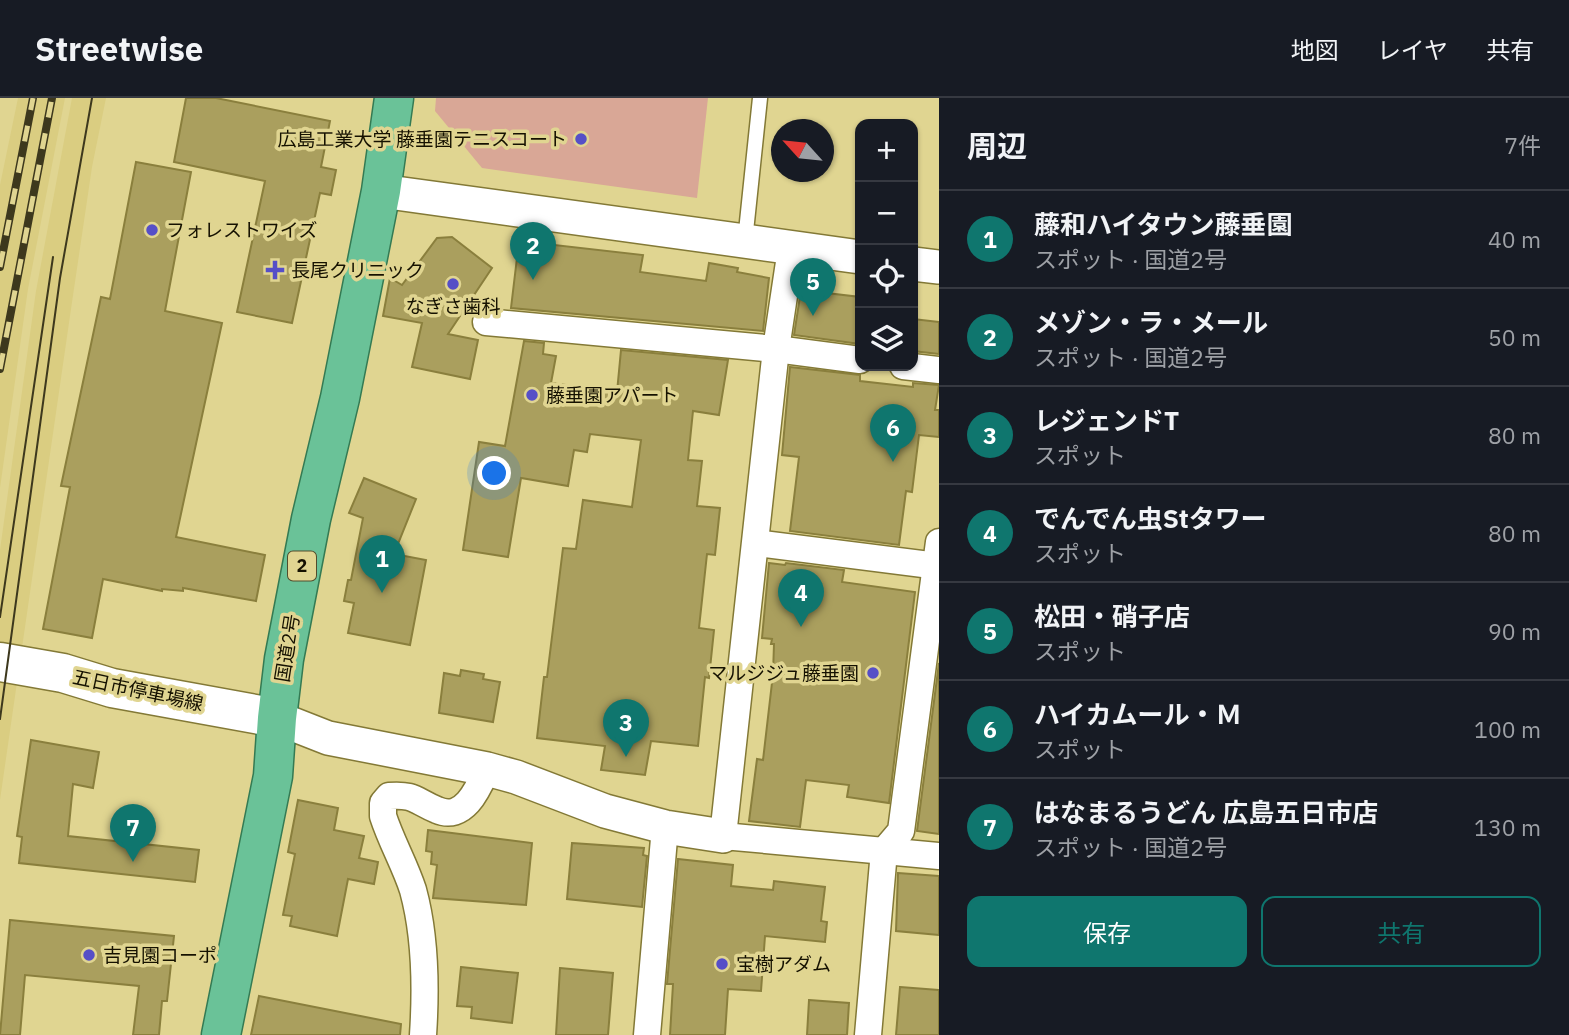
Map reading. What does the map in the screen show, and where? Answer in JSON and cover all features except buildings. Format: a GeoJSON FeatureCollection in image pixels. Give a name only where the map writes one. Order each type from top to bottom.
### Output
{"type":"FeatureCollection","features":[{"type":"Feature","properties":{"kind":"highway","name":"国道2号"},"geometry":{"type":"LineString","coordinates":[[221,1035],[273,776],[276,718],[284,659],[381,191],[394,98]]}},
{"type":"Feature","properties":{"kind":"main road","name":"五日市停車場線"},"geometry":{"type":"LineString","coordinates":[[0,662],[63,673],[112,688],[276,718]]}},
{"type":"Feature","properties":{"kind":"street"},"geometry":{"type":"LineString","coordinates":[[381,191],[855,256]]}},
{"type":"Feature","properties":{"kind":"street"},"geometry":{"type":"LineString","coordinates":[[723,836],[776,349],[791,248]]}},
{"type":"Feature","properties":{"kind":"street"},"geometry":{"type":"LineString","coordinates":[[918,265],[939,267]]}},
{"type":"Feature","properties":{"kind":"street"},"geometry":{"type":"LineString","coordinates":[[485,322],[776,349],[855,359]]}},
{"type":"Feature","properties":{"kind":"street"},"geometry":{"type":"LineString","coordinates":[[918,368],[939,370]]}},
{"type":"Feature","properties":{"kind":"street"},"geometry":{"type":"LineString","coordinates":[[756,543],[938,557],[901,831],[884,851],[868,1035]]}},
{"type":"Feature","properties":{"kind":"street"},"geometry":{"type":"LineString","coordinates":[[276,718],[328,738],[516,777],[605,811],[666,827],[723,836],[939,856]]}},
{"type":"Feature","properties":{"kind":"street"},"geometry":{"type":"LineString","coordinates":[[423,1035],[423,970],[417,907],[383,816],[383,803],[389,796],[406,795],[425,802],[438,812],[457,811],[474,797],[487,769]]}},
{"type":"Feature","properties":{"kind":"street"},"geometry":{"type":"LineString","coordinates":[[647,1035],[666,827]]}},
{"type":"Feature","properties":{"kind":"lane"},"geometry":{"type":"LineString","coordinates":[[745,242],[760,98]]}},
{"type":"Feature","properties":{"kind":"shaded area"},"geometry":{"type":"Polygon","coordinates":[[[18,98],[65,98],[28,289],[0,488],[0,185],[18,98]]]}},
{"type":"Feature","properties":{"kind":"shaded area"},"geometry":{"type":"Polygon","coordinates":[[[72,98],[106,98],[92,167],[0,800],[0,550],[36,291],[72,98]]]}},
{"type":"Feature","properties":{"kind":"shaded area","name":"広島工業大学 藤垂園テニスコート"},"geometry":{"type":"Polygon","coordinates":[[[436,98],[708,98],[697,198],[482,168],[435,111],[436,98]]]}},
{"type":"Feature","properties":{"kind":"tram line"},"geometry":{"type":"LineString","coordinates":[[0,719],[60,278],[92,98]]}},
{"type":"Feature","properties":{"kind":"tram line"},"geometry":{"type":"LineString","coordinates":[[0,617],[53,257]]}},
{"type":"Feature","properties":{"kind":"railway"},"geometry":{"type":"LineString","coordinates":[[0,267],[33,98]]}},
{"type":"Feature","properties":{"kind":"railway"},"geometry":{"type":"LineString","coordinates":[[0,369],[52,98]]}},
{"type":"Feature","properties":{"kind":"place","name":"広島工業大学 藤垂園テニスコート"},"geometry":{"type":"Point","coordinates":[581,139]}},
{"type":"Feature","properties":{"kind":"place","name":"フォレストワイズ"},"geometry":{"type":"Point","coordinates":[152,230]}},
{"type":"Feature","properties":{"kind":"place","name":"長尾クリニック"},"geometry":{"type":"Point","coordinates":[275,270]}},
{"type":"Feature","properties":{"kind":"place","name":"メゾン・ラ・メール"},"geometry":{"type":"Point","coordinates":[533,280]}},
{"type":"Feature","properties":{"kind":"place","name":"なぎさ歯科"},"geometry":{"type":"Point","coordinates":[453,284]}},
{"type":"Feature","properties":{"kind":"place","name":"松田・硝子店"},"geometry":{"type":"Point","coordinates":[813,316]}},
{"type":"Feature","properties":{"kind":"place","name":"藤垂園アパート"},"geometry":{"type":"Point","coordinates":[532,395]}},
{"type":"Feature","properties":{"kind":"place","name":"ハイカムール・Ｍ"},"geometry":{"type":"Point","coordinates":[893,462]}},
{"type":"Feature","properties":{"kind":"place","name":"藤和ハイタウン藤垂園"},"geometry":{"type":"Point","coordinates":[382,593]}},
{"type":"Feature","properties":{"kind":"place","name":"でんでん虫Stタワー"},"geometry":{"type":"Point","coordinates":[801,627]}},
{"type":"Feature","properties":{"kind":"place","name":"マルジジュ藤垂園"},"geometry":{"type":"Point","coordinates":[873,673]}},
{"type":"Feature","properties":{"kind":"place","name":"レジェンドT"},"geometry":{"type":"Point","coordinates":[626,757]}},
{"type":"Feature","properties":{"kind":"place","name":"はなまるうどん 広島五日市店"},"geometry":{"type":"Point","coordinates":[133,862]}},
{"type":"Feature","properties":{"kind":"place","name":"吉見園コーポ"},"geometry":{"type":"Point","coordinates":[89,955]}},
{"type":"Feature","properties":{"kind":"place","name":"宝樹アダム"},"geometry":{"type":"Point","coordinates":[722,964]}}]}
